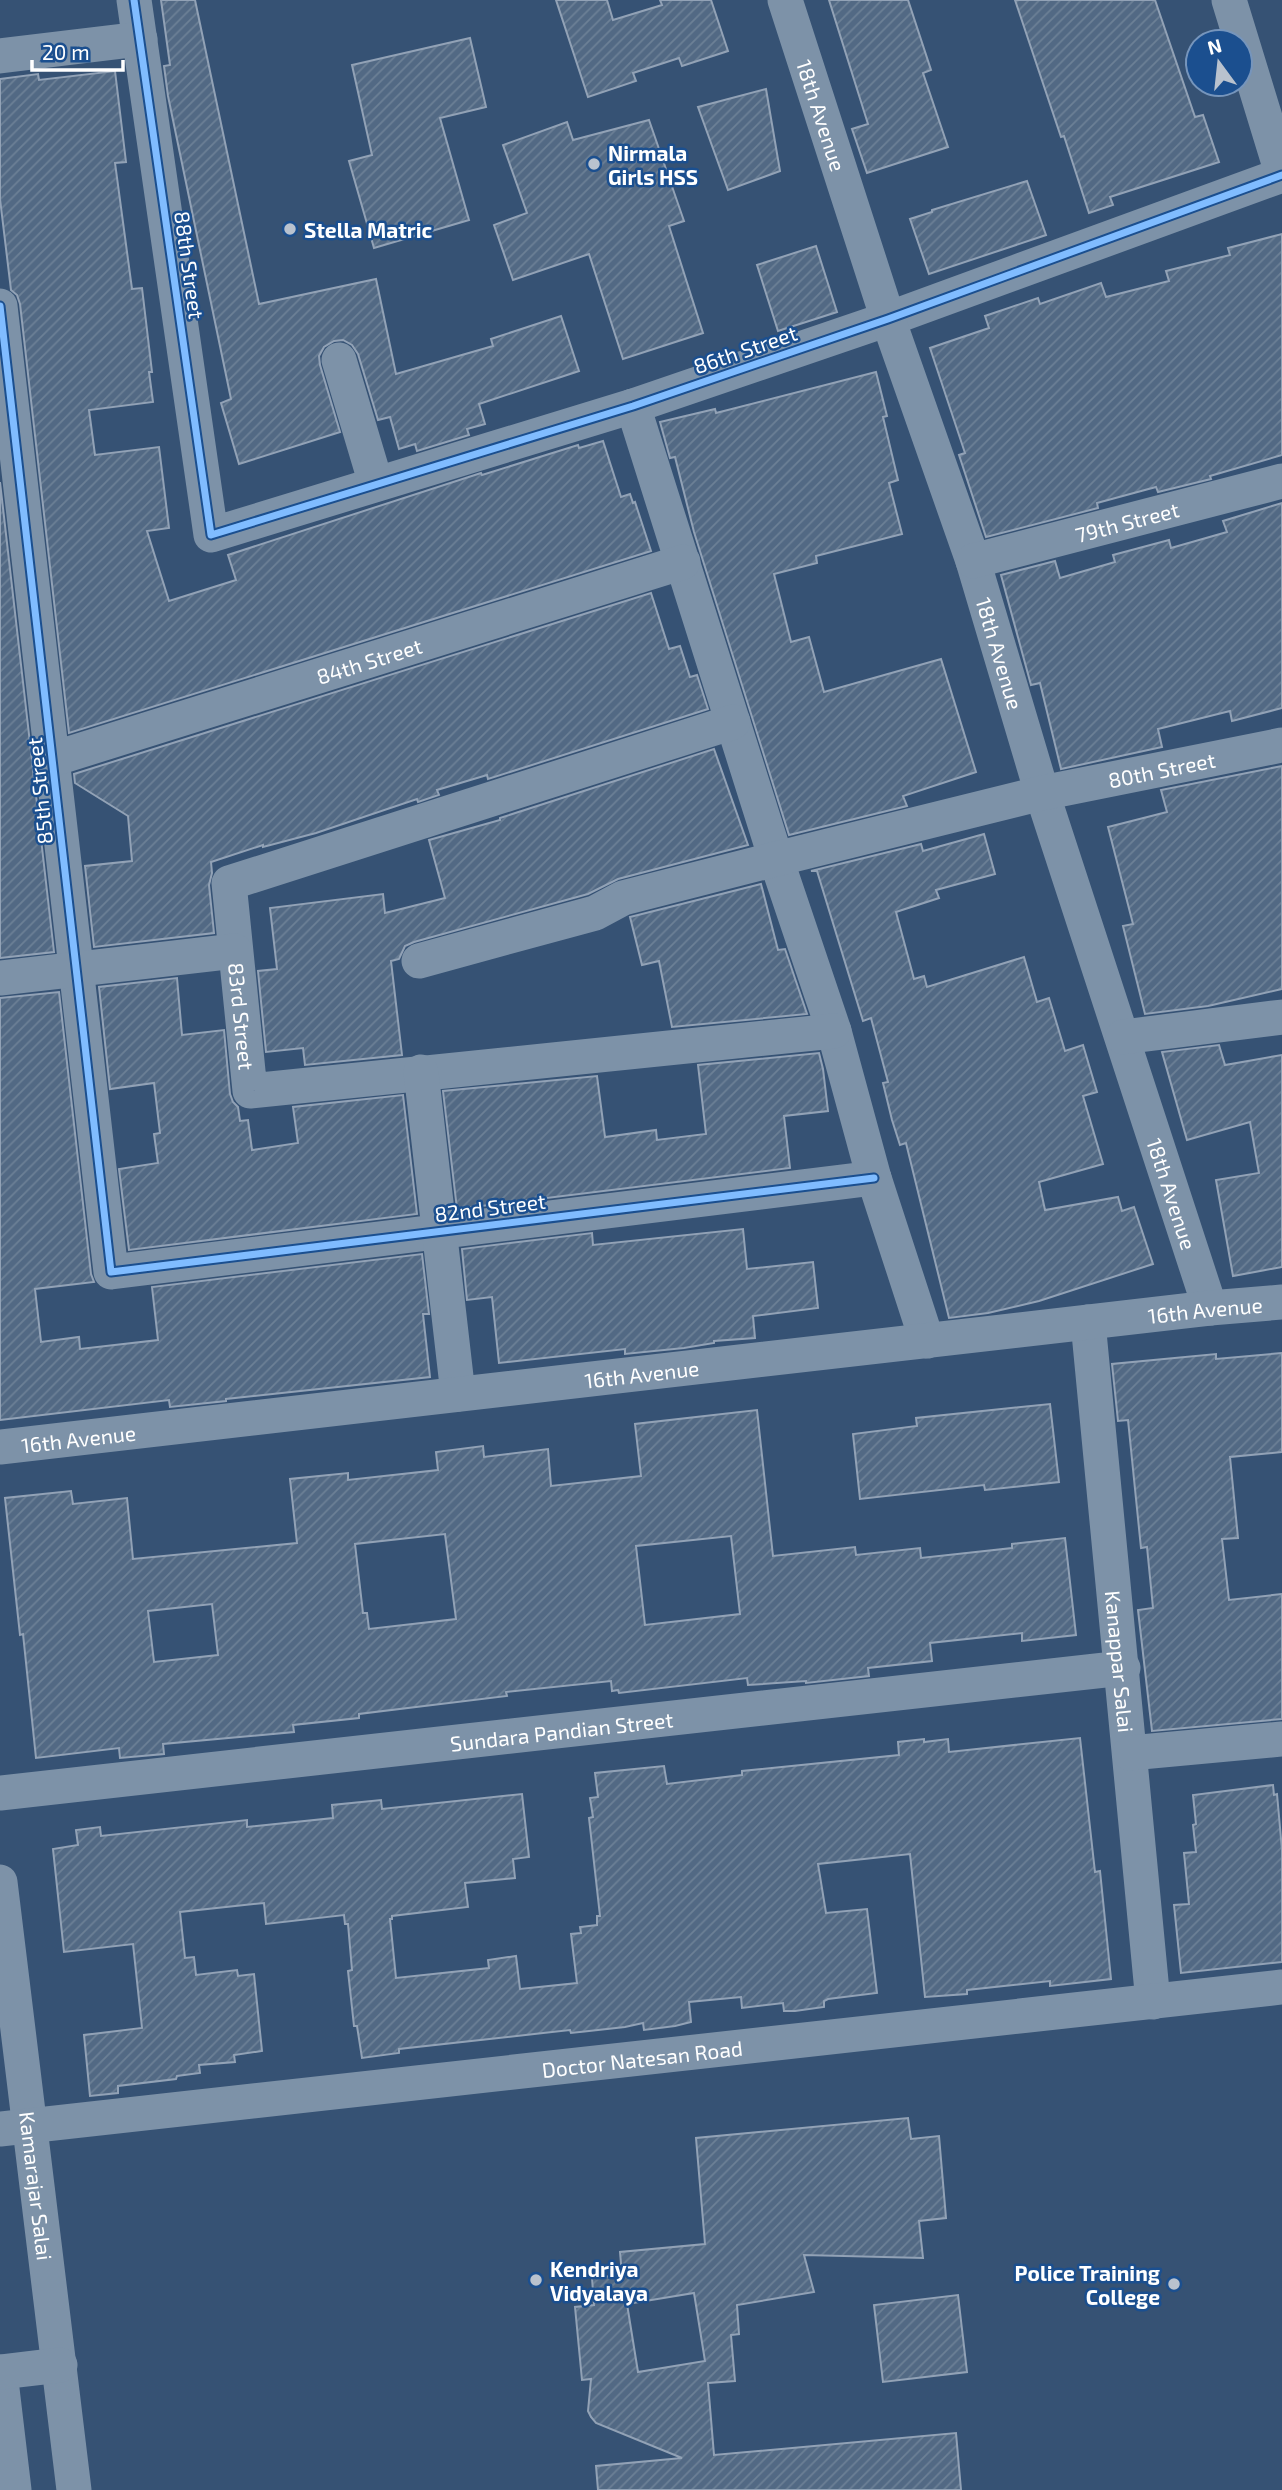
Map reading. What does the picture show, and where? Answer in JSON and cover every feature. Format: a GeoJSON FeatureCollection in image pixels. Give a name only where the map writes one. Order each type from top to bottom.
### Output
{"type":"FeatureCollection","features":[{"type":"Feature","properties":{"kind":"street","name":"88th Street"},"geometry":{"type":"LineString","coordinates":[[134,0],[211,535]]}},
{"type":"Feature","properties":{"kind":"street","name":"18th Avenue"},"geometry":{"type":"LineString","coordinates":[[785,0],[888,319],[973,561],[1042,793],[1210,1308]]}},
{"type":"Feature","properties":{"kind":"street"},"geometry":{"type":"LineString","coordinates":[[1229,0],[1282,174]]}},
{"type":"Feature","properties":{"kind":"street"},"geometry":{"type":"LineString","coordinates":[[0,56],[140,39]]}},
{"type":"Feature","properties":{"kind":"street","name":"86th Street"},"geometry":{"type":"LineString","coordinates":[[211,535],[633,406],[888,319],[1282,174]]}},
{"type":"Feature","properties":{"kind":"street","name":"85th Street"},"geometry":{"type":"LineString","coordinates":[[0,306],[10,486],[53,759],[111,1272]]}},
{"type":"Feature","properties":{"kind":"street"},"geometry":{"type":"LineString","coordinates":[[339,360],[376,484]]}},
{"type":"Feature","properties":{"kind":"street"},"geometry":{"type":"LineString","coordinates":[[633,406],[776,859],[834,1031],[874,1178],[927,1341]]}},
{"type":"Feature","properties":{"kind":"street","name":"79th Street"},"geometry":{"type":"LineString","coordinates":[[973,561],[1282,481]]}},
{"type":"Feature","properties":{"kind":"street","name":"84th Street"},"geometry":{"type":"LineString","coordinates":[[53,759],[683,562]]}},
{"type":"Feature","properties":{"kind":"street","name":"83rd Street"},"geometry":{"type":"LineString","coordinates":[[733,722],[229,883],[250,1091],[834,1031]]}},
{"type":"Feature","properties":{"kind":"street","name":"80th Street"},"geometry":{"type":"LineString","coordinates":[[419,961],[595,913],[623,898],[776,859],[1042,793],[1282,745]]}},
{"type":"Feature","properties":{"kind":"street"},"geometry":{"type":"LineString","coordinates":[[0,978],[235,951]]}},
{"type":"Feature","properties":{"kind":"street"},"geometry":{"type":"LineString","coordinates":[[1123,1037],[1282,1017]]}},
{"type":"Feature","properties":{"kind":"street"},"geometry":{"type":"LineString","coordinates":[[421,1072],[458,1394]]}},
{"type":"Feature","properties":{"kind":"street","name":"82nd Street"},"geometry":{"type":"LineString","coordinates":[[111,1272],[874,1178]]}},
{"type":"Feature","properties":{"kind":"street","name":"16th Avenue"},"geometry":{"type":"LineString","coordinates":[[0,1447],[1210,1308],[1282,1302]]}},
{"type":"Feature","properties":{"kind":"street","name":"Kanappar Salai"},"geometry":{"type":"LineString","coordinates":[[1088,1322],[1153,2002]]}},
{"type":"Feature","properties":{"kind":"street","name":"Sundara Pandian Street"},"geometry":{"type":"LineString","coordinates":[[0,1793],[1123,1668]]}},
{"type":"Feature","properties":{"kind":"street"},"geometry":{"type":"LineString","coordinates":[[1130,1753],[1282,1739]]}},
{"type":"Feature","properties":{"kind":"street","name":"Kamarajar Salai"},"geometry":{"type":"LineString","coordinates":[[0,1882],[14,2128],[60,2365],[74,2490]]}},
{"type":"Feature","properties":{"kind":"street","name":"Doctor Natesan Road"},"geometry":{"type":"LineString","coordinates":[[14,2128],[1282,1987]]}},
{"type":"Feature","properties":{"kind":"street"},"geometry":{"type":"LineString","coordinates":[[14,2490],[0,2372],[60,2365]]}},
{"type":"Feature","properties":{"kind":"building"},"geometry":{"type":"Polygon","coordinates":[[[161,0],[195,0],[259,304],[376,279],[396,374],[493,346],[491,339],[561,316],[579,371],[479,404],[485,424],[467,429],[469,435],[417,451],[415,444],[399,449],[390,417],[378,420],[358,354],[352,345],[343,340],[334,341],[324,347],[319,356],[340,432],[239,464],[221,403],[231,399],[168,96],[164,66],[170,65],[161,0]]]}},
{"type":"Feature","properties":{"kind":"building"},"geometry":{"type":"Polygon","coordinates":[[[556,0],[607,0],[613,20],[662,5],[660,0],[711,0],[728,51],[682,66],[679,58],[633,73],[636,81],[588,97],[556,0]]]}},
{"type":"Feature","properties":{"kind":"building"},"geometry":{"type":"Polygon","coordinates":[[[829,0],[908,0],[931,70],[923,73],[948,147],[867,173],[852,129],[868,124],[829,0]]]}},
{"type":"Feature","properties":{"kind":"building"},"geometry":{"type":"Polygon","coordinates":[[[1015,0],[1155,0],[1184,85],[1184,98],[1189,98],[1195,117],[1203,115],[1219,162],[1110,197],[1113,205],[1089,213],[1064,136],[1061,137],[1015,0]]]}},
{"type":"Feature","properties":{"kind":"building"},"geometry":{"type":"Polygon","coordinates":[[[470,38],[486,107],[440,118],[469,220],[374,248],[349,161],[372,155],[352,65],[470,38]]]}},
{"type":"Feature","properties":{"kind":"building"},"geometry":{"type":"Polygon","coordinates":[[[115,71],[126,162],[115,163],[132,289],[142,288],[153,402],[89,410],[95,455],[159,447],[169,528],[147,531],[169,601],[236,580],[228,555],[481,473],[482,475],[578,445],[579,448],[603,441],[621,497],[630,494],[633,503],[635,502],[651,551],[69,733],[20,304],[17,295],[11,290],[0,199],[0,79],[38,74],[39,80],[115,71]]]}},
{"type":"Feature","properties":{"kind":"building"},"geometry":{"type":"Polygon","coordinates":[[[766,89],[780,171],[728,190],[698,107],[766,89]]]}},
{"type":"Feature","properties":{"kind":"building"},"geometry":{"type":"Polygon","coordinates":[[[649,120],[684,221],[669,226],[703,333],[623,359],[589,254],[513,280],[494,225],[527,213],[503,145],[567,122],[573,140],[649,120]]]}},
{"type":"Feature","properties":{"kind":"building"},"geometry":{"type":"Polygon","coordinates":[[[1027,181],[1046,235],[929,274],[910,219],[1027,181]]]}},
{"type":"Feature","properties":{"kind":"building"},"geometry":{"type":"Polygon","coordinates":[[[1282,234],[1282,455],[1210,476],[1211,479],[1158,492],[1156,487],[1097,503],[1098,508],[986,537],[959,455],[965,453],[930,348],[989,328],[985,316],[1038,298],[1040,304],[1101,283],[1106,297],[1169,281],[1166,271],[1230,255],[1228,248],[1282,234]]]}},
{"type":"Feature","properties":{"kind":"building"},"geometry":{"type":"Polygon","coordinates":[[[816,246],[837,312],[778,331],[757,265],[816,246]]]}},
{"type":"Feature","properties":{"kind":"building"},"geometry":{"type":"Polygon","coordinates":[[[876,372],[887,416],[883,417],[898,480],[889,483],[902,534],[816,556],[817,563],[774,574],[791,642],[809,637],[824,692],[941,659],[976,772],[903,796],[907,806],[789,835],[694,532],[675,457],[670,458],[660,422],[715,409],[716,413],[876,372]]]}},
{"type":"Feature","properties":{"kind":"building"},"geometry":{"type":"Polygon","coordinates":[[[0,482],[54,952],[0,958],[0,482]]]}},
{"type":"Feature","properties":{"kind":"building"},"geometry":{"type":"Polygon","coordinates":[[[1282,503],[1282,708],[1232,721],[1230,711],[1158,729],[1162,747],[1061,769],[1040,683],[1031,685],[1001,575],[1055,561],[1060,578],[1115,562],[1113,555],[1169,540],[1171,548],[1227,532],[1223,521],[1282,503]]]}},
{"type":"Feature","properties":{"kind":"building"},"geometry":{"type":"Polygon","coordinates":[[[651,593],[669,649],[680,646],[690,677],[697,675],[708,709],[488,779],[487,775],[437,790],[439,795],[418,802],[417,799],[316,833],[263,845],[211,862],[209,885],[214,933],[94,947],[85,866],[132,861],[128,816],[75,783],[74,774],[651,593]]]}},
{"type":"Feature","properties":{"kind":"building"},"geometry":{"type":"Polygon","coordinates":[[[714,749],[748,845],[618,879],[588,894],[405,946],[399,959],[391,961],[402,1055],[305,1065],[303,1048],[266,1052],[258,971],[277,969],[270,908],[383,894],[385,913],[445,898],[429,840],[500,820],[714,749]]]}},
{"type":"Feature","properties":{"kind":"building"},"geometry":{"type":"Polygon","coordinates":[[[1282,766],[1282,989],[1208,1006],[1145,1014],[1123,926],[1133,924],[1108,827],[1167,812],[1161,790],[1282,766]]]}},
{"type":"Feature","properties":{"kind":"building"},"geometry":{"type":"Polygon","coordinates":[[[984,834],[995,874],[936,890],[939,898],[896,912],[914,979],[924,976],[927,987],[1024,957],[1037,1002],[1049,998],[1065,1051],[1083,1045],[1097,1092],[1083,1096],[1103,1164],[1039,1182],[1045,1210],[1118,1197],[1122,1211],[1134,1207],[1153,1264],[1039,1301],[988,1313],[949,1318],[906,1143],[900,1145],[892,1120],[883,1083],[888,1082],[871,1018],[863,1021],[817,871],[811,871],[921,844],[923,851],[984,834]]]}},
{"type":"Feature","properties":{"kind":"building"},"geometry":{"type":"Polygon","coordinates":[[[761,884],[778,950],[785,949],[807,1014],[672,1027],[659,961],[642,965],[630,917],[761,884]]]}},
{"type":"Feature","properties":{"kind":"building"},"geometry":{"type":"Polygon","coordinates":[[[177,978],[182,1035],[224,1030],[230,1094],[238,1107],[240,1121],[248,1120],[252,1150],[298,1143],[293,1107],[403,1095],[417,1214],[129,1250],[119,1169],[158,1163],[154,1134],[160,1133],[154,1083],[110,1089],[99,987],[177,978]]]}},
{"type":"Feature","properties":{"kind":"building"},"geometry":{"type":"Polygon","coordinates":[[[59,992],[94,1282],[35,1289],[41,1342],[79,1337],[80,1349],[158,1340],[152,1287],[422,1254],[429,1314],[423,1314],[430,1377],[170,1407],[169,1400],[0,1420],[0,998],[59,992]]]}},
{"type":"Feature","properties":{"kind":"building"},"geometry":{"type":"Polygon","coordinates":[[[1219,1045],[1225,1065],[1282,1055],[1282,1267],[1233,1276],[1216,1180],[1259,1173],[1250,1122],[1187,1140],[1162,1052],[1219,1045]]]}},
{"type":"Feature","properties":{"kind":"building"},"geometry":{"type":"Polygon","coordinates":[[[819,1053],[828,1111],[784,1116],[790,1168],[457,1209],[443,1091],[597,1076],[605,1137],[656,1130],[657,1140],[706,1134],[698,1065],[819,1053]]]}},
{"type":"Feature","properties":{"kind":"building"},"geometry":{"type":"Polygon","coordinates":[[[743,1229],[747,1269],[813,1262],[818,1308],[753,1316],[755,1338],[625,1354],[625,1349],[499,1363],[492,1297],[467,1300],[462,1249],[592,1233],[593,1245],[743,1229]]]}},
{"type":"Feature","properties":{"kind":"building"},"geometry":{"type":"Polygon","coordinates":[[[1282,1353],[1282,1452],[1230,1457],[1238,1538],[1222,1539],[1229,1600],[1282,1594],[1282,1719],[1152,1731],[1138,1610],[1153,1608],[1147,1547],[1141,1548],[1128,1420],[1118,1421],[1112,1364],[1216,1354],[1216,1359],[1282,1353]]]}},
{"type":"Feature","properties":{"kind":"building"},"geometry":{"type":"Polygon","coordinates":[[[1050,1404],[1059,1482],[985,1490],[984,1485],[860,1499],[853,1434],[917,1426],[916,1418],[1050,1404]]]}},
{"type":"Feature","properties":{"kind":"building"},"geometry":{"type":"Polygon","coordinates":[[[757,1410],[773,1556],[855,1547],[856,1555],[920,1548],[921,1558],[1012,1548],[1012,1544],[1065,1538],[1076,1635],[1022,1641],[1022,1633],[930,1643],[932,1661],[868,1668],[869,1676],[806,1683],[748,1685],[747,1678],[619,1693],[618,1690],[612,1691],[611,1681],[506,1692],[507,1696],[359,1714],[359,1718],[293,1725],[294,1732],[163,1744],[164,1754],[120,1758],[119,1748],[36,1758],[5,1498],[71,1491],[73,1504],[127,1498],[133,1559],[297,1543],[290,1479],[348,1473],[348,1480],[438,1470],[436,1452],[483,1446],[484,1457],[548,1449],[551,1486],[641,1476],[635,1424],[757,1410]],[[445,1534],[355,1544],[363,1613],[367,1613],[369,1629],[456,1619],[445,1534]],[[731,1536],[636,1546],[645,1625],[740,1614],[731,1536]],[[212,1604],[148,1611],[154,1662],[218,1655],[212,1604]]]}},
{"type":"Feature","properties":{"kind":"building"},"geometry":{"type":"Polygon","coordinates":[[[1080,1738],[1095,1872],[1100,1871],[1111,1979],[1050,1986],[1050,1981],[967,1990],[967,1994],[925,1997],[910,1854],[818,1864],[826,1913],[867,1909],[877,1993],[828,1999],[824,2001],[824,2007],[795,2011],[784,2011],[783,2003],[742,2008],[741,1997],[689,2002],[691,2022],[675,2026],[644,2030],[643,2023],[571,2033],[570,2030],[399,2049],[399,2053],[362,2058],[357,2026],[354,2026],[348,1971],[352,1970],[348,1924],[345,1924],[344,1915],[266,1924],[264,1903],[180,1912],[185,1958],[194,1957],[196,1975],[237,1970],[238,1976],[254,1974],[262,2051],[234,2055],[235,2062],[199,2065],[200,2073],[177,2076],[176,2079],[118,2086],[118,2093],[90,2096],[84,2035],[142,2028],[133,1944],[64,1952],[53,1849],[78,1845],[76,1830],[100,1827],[101,1836],[247,1820],[247,1827],[333,1818],[332,1805],[381,1800],[382,1809],[522,1794],[529,1857],[513,1859],[515,1878],[465,1883],[468,1907],[392,1916],[390,1919],[396,1978],[489,1968],[488,1960],[516,1956],[520,1989],[577,1983],[571,1934],[581,1933],[580,1927],[597,1925],[597,1916],[600,1916],[589,1818],[593,1817],[590,1798],[598,1797],[595,1773],[664,1766],[667,1784],[742,1775],[742,1771],[899,1755],[898,1742],[924,1739],[924,1742],[948,1739],[949,1752],[1080,1738]]]}},
{"type":"Feature","properties":{"kind":"building"},"geometry":{"type":"Polygon","coordinates":[[[1273,1785],[1274,1795],[1277,1794],[1282,1850],[1282,1962],[1181,1973],[1174,1905],[1189,1904],[1184,1853],[1196,1852],[1193,1795],[1273,1785]]]}},
{"type":"Feature","properties":{"kind":"building"},"geometry":{"type":"Polygon","coordinates":[[[908,2118],[911,2139],[939,2136],[946,2218],[919,2221],[923,2258],[804,2255],[814,2292],[737,2305],[739,2334],[731,2335],[735,2381],[708,2383],[714,2455],[956,2433],[961,2490],[598,2490],[596,2466],[682,2458],[596,2423],[591,2417],[588,2411],[591,2379],[582,2380],[575,2307],[594,2305],[592,2278],[622,2275],[620,2252],[705,2244],[696,2138],[908,2118]],[[694,2293],[627,2304],[638,2372],[705,2361],[694,2293]]]}},
{"type":"Feature","properties":{"kind":"building"},"geometry":{"type":"Polygon","coordinates":[[[958,2295],[967,2372],[883,2382],[874,2305],[958,2295]]]}},
{"type":"Feature","properties":{"kind":"cycle path"},"geometry":{"type":"LineString","coordinates":[[134,0],[211,535],[633,406],[888,319],[1282,175]]}},
{"type":"Feature","properties":{"kind":"cycle path"},"geometry":{"type":"LineString","coordinates":[[0,306],[111,1272],[874,1178]]}},
{"type":"Feature","properties":{"kind":"place","name":"Nirmala Girls HSS"},"geometry":{"type":"Point","coordinates":[594,164]}},
{"type":"Feature","properties":{"kind":"place","name":"Stella Matric"},"geometry":{"type":"Point","coordinates":[290,229]}},
{"type":"Feature","properties":{"kind":"place","name":"Kendriya Vidyalaya"},"geometry":{"type":"Point","coordinates":[536,2280]}},
{"type":"Feature","properties":{"kind":"place","name":"Police Training College"},"geometry":{"type":"Point","coordinates":[1174,2284]}}]}
